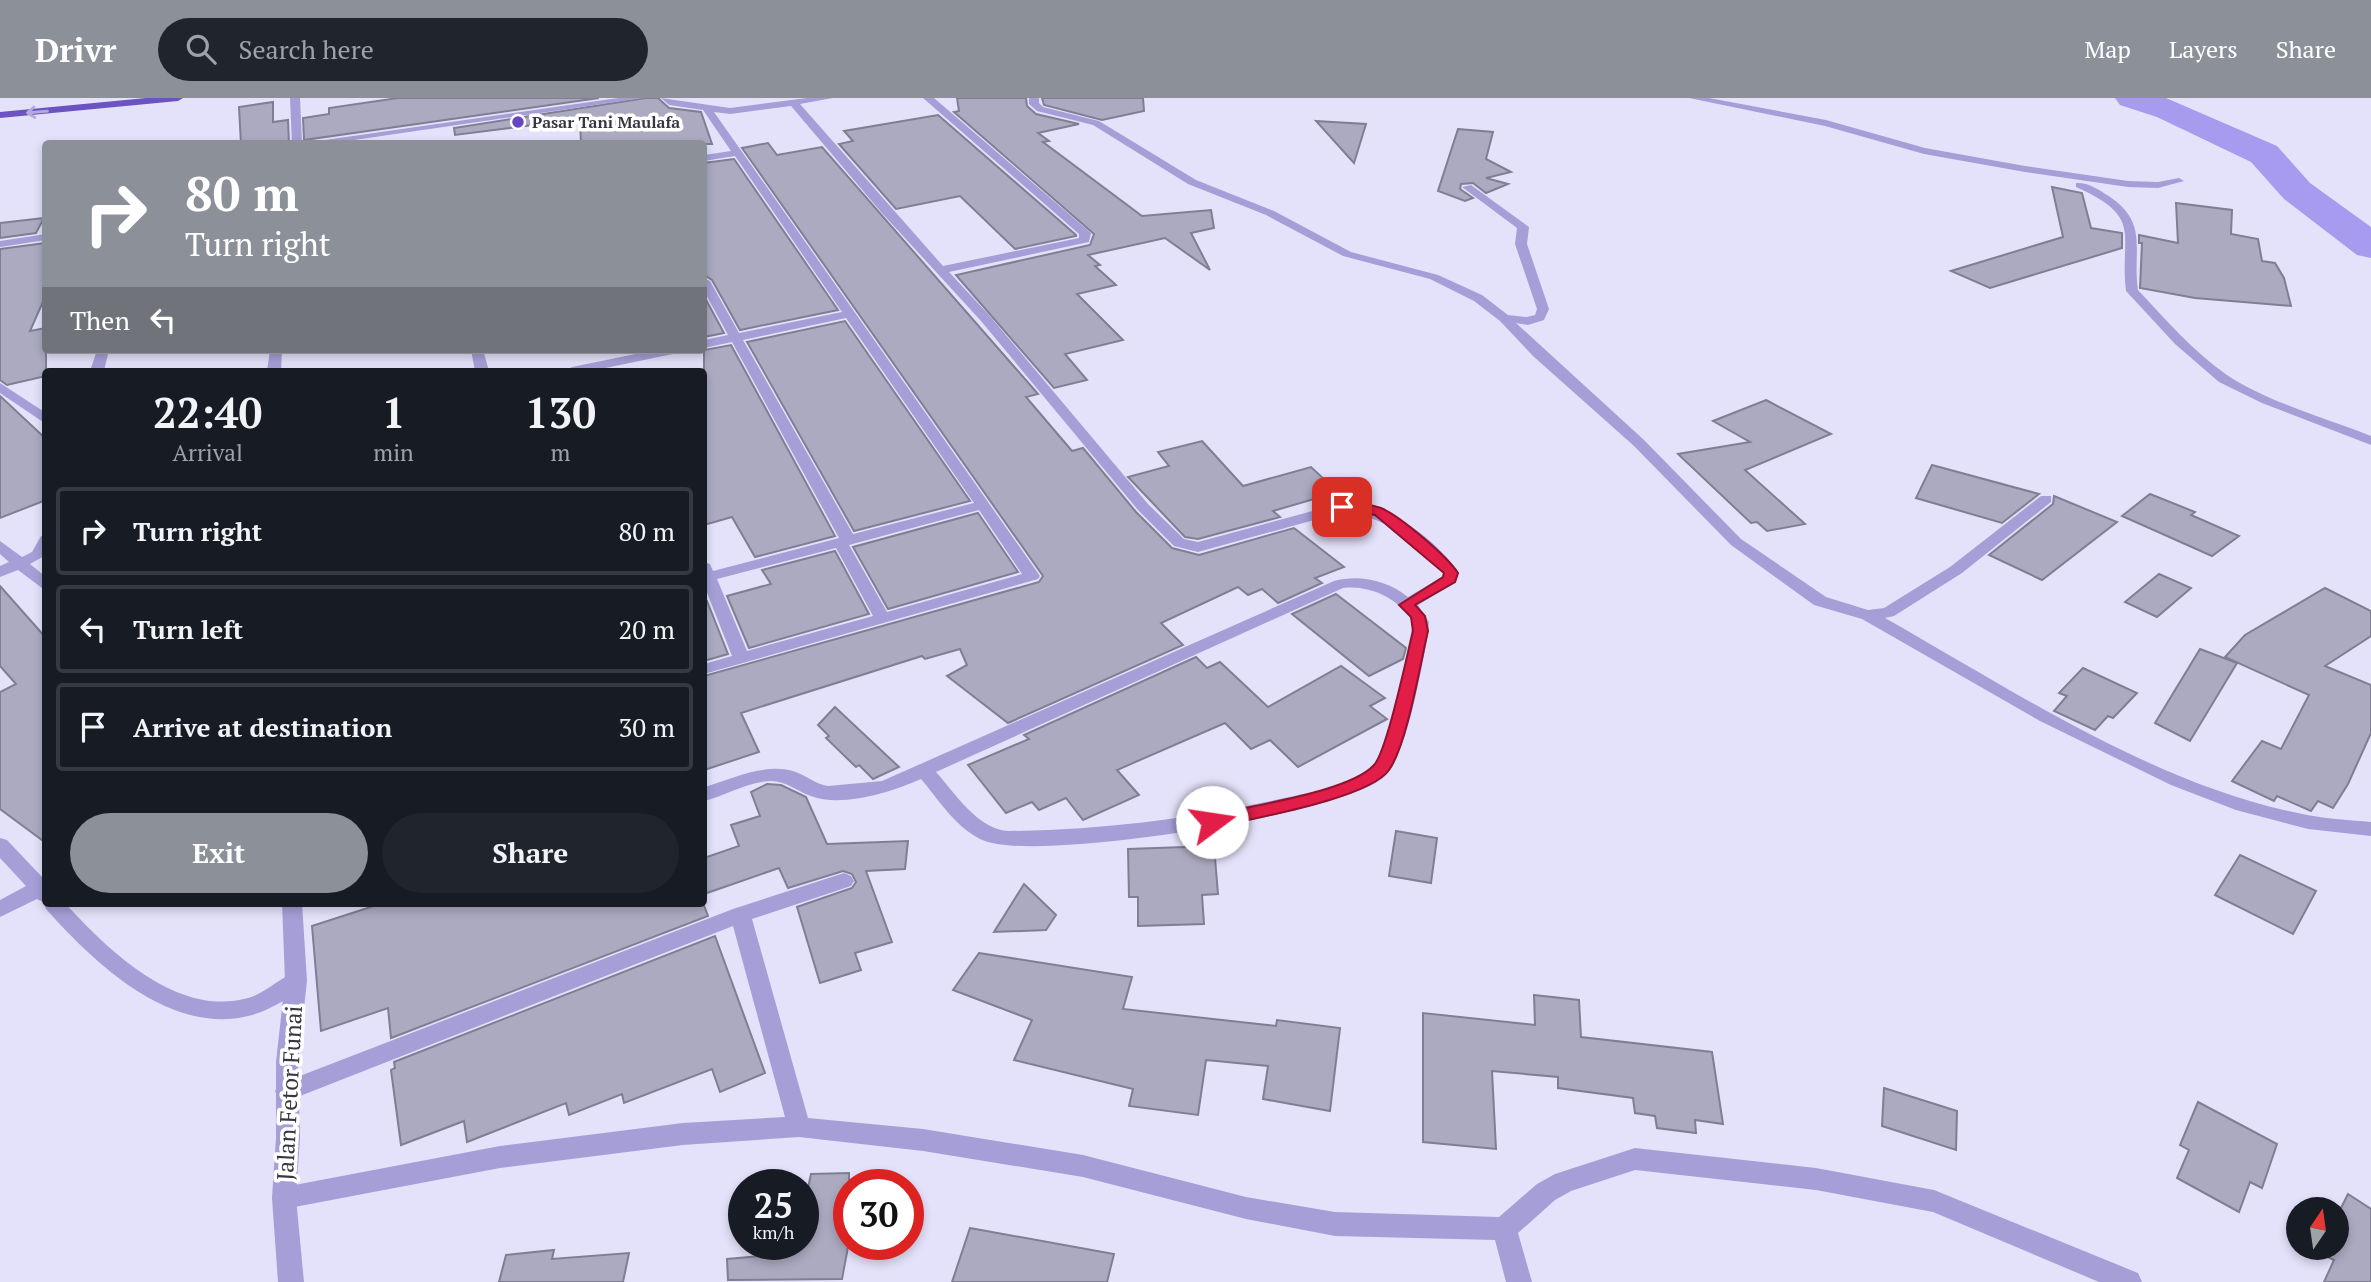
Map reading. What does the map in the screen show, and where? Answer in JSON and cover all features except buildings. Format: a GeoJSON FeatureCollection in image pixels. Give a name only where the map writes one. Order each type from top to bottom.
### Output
{"type":"FeatureCollection","features":[{"type":"Feature","properties":{"kind":"highway"},"geometry":{"type":"LineString","coordinates":[[0,115],[178,98]]}},
{"type":"Feature","properties":{"kind":"street"},"geometry":{"type":"LineString","coordinates":[[295,98],[299,140]]}},
{"type":"Feature","properties":{"kind":"street"},"geometry":{"type":"LineString","coordinates":[[328,140],[638,98]]}},
{"type":"Feature","properties":{"kind":"street"},"geometry":{"type":"LineString","coordinates":[[666,98],[672,103],[707,109],[744,110],[828,98]]}},
{"type":"Feature","properties":{"kind":"street"},"geometry":{"type":"LineString","coordinates":[[928,98],[1085,233],[1085,240],[941,271]]}},
{"type":"Feature","properties":{"kind":"street"},"geometry":{"type":"LineString","coordinates":[[1034,98],[1034,104],[1040,109],[1096,123],[1192,182],[1270,213],[1347,254],[1456,285],[1504,318],[1538,353],[1639,443],[1735,542],[1820,601],[1868,615],[2093,740],[2164,774],[2273,815],[2339,828],[2371,829]]}},
{"type":"Feature","properties":{"kind":"street"},"geometry":{"type":"LineString","coordinates":[[1694,98],[1807,119],[1924,151],[2135,185],[2179,181]]}},
{"type":"Feature","properties":{"kind":"street"},"geometry":{"type":"LineString","coordinates":[[795,104],[985,318],[1143,507],[1179,543],[1198,547],[1342,507],[1366,508],[1380,512],[1444,563],[1451,573],[1450,579],[1406,605]]}},
{"type":"Feature","properties":{"kind":"street"},"geometry":{"type":"LineString","coordinates":[[707,109],[1032,576],[707,668]]}},
{"type":"Feature","properties":{"kind":"street"},"geometry":{"type":"LineString","coordinates":[[707,158],[736,153]]}},
{"type":"Feature","properties":{"kind":"street"},"geometry":{"type":"LineString","coordinates":[[2054,173],[2106,195],[2116,206],[2133,240],[2132,290],[2208,368],[2255,394],[2371,441]]}},
{"type":"Feature","properties":{"kind":"street"},"geometry":{"type":"LineString","coordinates":[[1466,187],[1523,227],[1521,244],[1543,309],[1540,317],[1528,321],[1504,318]]}},
{"type":"Feature","properties":{"kind":"street"},"geometry":{"type":"LineString","coordinates":[[0,244],[42,238]]}},
{"type":"Feature","properties":{"kind":"street"},"geometry":{"type":"LineString","coordinates":[[707,286],[844,541],[882,618]]}},
{"type":"Feature","properties":{"kind":"street"},"geometry":{"type":"LineString","coordinates":[[707,343],[848,314]]}},
{"type":"Feature","properties":{"kind":"street"},"geometry":{"type":"LineString","coordinates":[[586,368],[653,354]]}},
{"type":"Feature","properties":{"kind":"street"},"geometry":{"type":"LineString","coordinates":[[0,387],[42,417]]}},
{"type":"Feature","properties":{"kind":"street"},"geometry":{"type":"LineString","coordinates":[[1868,615],[1888,612],[1921,593],[2046,499]]}},
{"type":"Feature","properties":{"kind":"street"},"geometry":{"type":"LineString","coordinates":[[707,574],[982,505]]}},
{"type":"Feature","properties":{"kind":"street"},"geometry":{"type":"LineString","coordinates":[[0,546],[42,583]]}},
{"type":"Feature","properties":{"kind":"street"},"geometry":{"type":"LineString","coordinates":[[0,572],[38,555],[42,547]]}},
{"type":"Feature","properties":{"kind":"street"},"geometry":{"type":"LineString","coordinates":[[707,579],[741,658]]}},
{"type":"Feature","properties":{"kind":"street"},"geometry":{"type":"LineString","coordinates":[[707,793],[769,774],[791,777],[815,791],[867,791],[885,787],[923,769],[1340,584],[1353,581],[1377,586],[1418,616],[1420,631],[1391,747],[1381,769],[1362,781],[1334,792],[1212,822],[1133,833],[995,838],[976,826],[923,769]]}},
{"type":"Feature","properties":{"kind":"street"},"geometry":{"type":"LineString","coordinates":[[0,845],[42,889]]}},
{"type":"Feature","properties":{"kind":"street"},"geometry":{"type":"LineString","coordinates":[[288,1091],[740,915],[844,881]]}},
{"type":"Feature","properties":{"kind":"street"},"geometry":{"type":"LineString","coordinates":[[0,909],[42,894]]}},
{"type":"Feature","properties":{"kind":"street"},"geometry":{"type":"LineString","coordinates":[[58,907],[89,944],[144,988],[162,996],[219,1009],[253,1006],[296,981]]}},
{"type":"Feature","properties":{"kind":"street","name":"Jalan Fetor Funai"},"geometry":{"type":"LineString","coordinates":[[291,1282],[284,1198],[287,1062],[296,981],[292,907]]}},
{"type":"Feature","properties":{"kind":"street"},"geometry":{"type":"LineString","coordinates":[[740,915],[799,1127]]}},
{"type":"Feature","properties":{"kind":"street"},"geometry":{"type":"LineString","coordinates":[[284,1198],[500,1157],[683,1134],[799,1127],[923,1140],[1083,1166],[1246,1208],[1335,1224],[1504,1229],[1546,1192],[1564,1181],[1635,1158],[1816,1179],[1934,1201],[2129,1282]]}},
{"type":"Feature","properties":{"kind":"street"},"geometry":{"type":"LineString","coordinates":[[1504,1229],[1519,1282]]}},
{"type":"Feature","properties":{"kind":"waterway"},"geometry":{"type":"LineString","coordinates":[[2132,98],[2169,110],[2264,154],[2297,191],[2371,246]]}},
{"type":"Feature","properties":{"kind":"place","name":"Pasar Tani Maulafa"},"geometry":{"type":"Point","coordinates":[518,122]}},
{"type":"Feature","properties":{"kind":"route"},"geometry":{"type":"LineString","coordinates":[[1212,822],[1334,792],[1362,781],[1381,769],[1391,747],[1421,622],[1406,605],[1450,579],[1451,573],[1444,563],[1380,512],[1354,506],[1342,507]]}}]}
